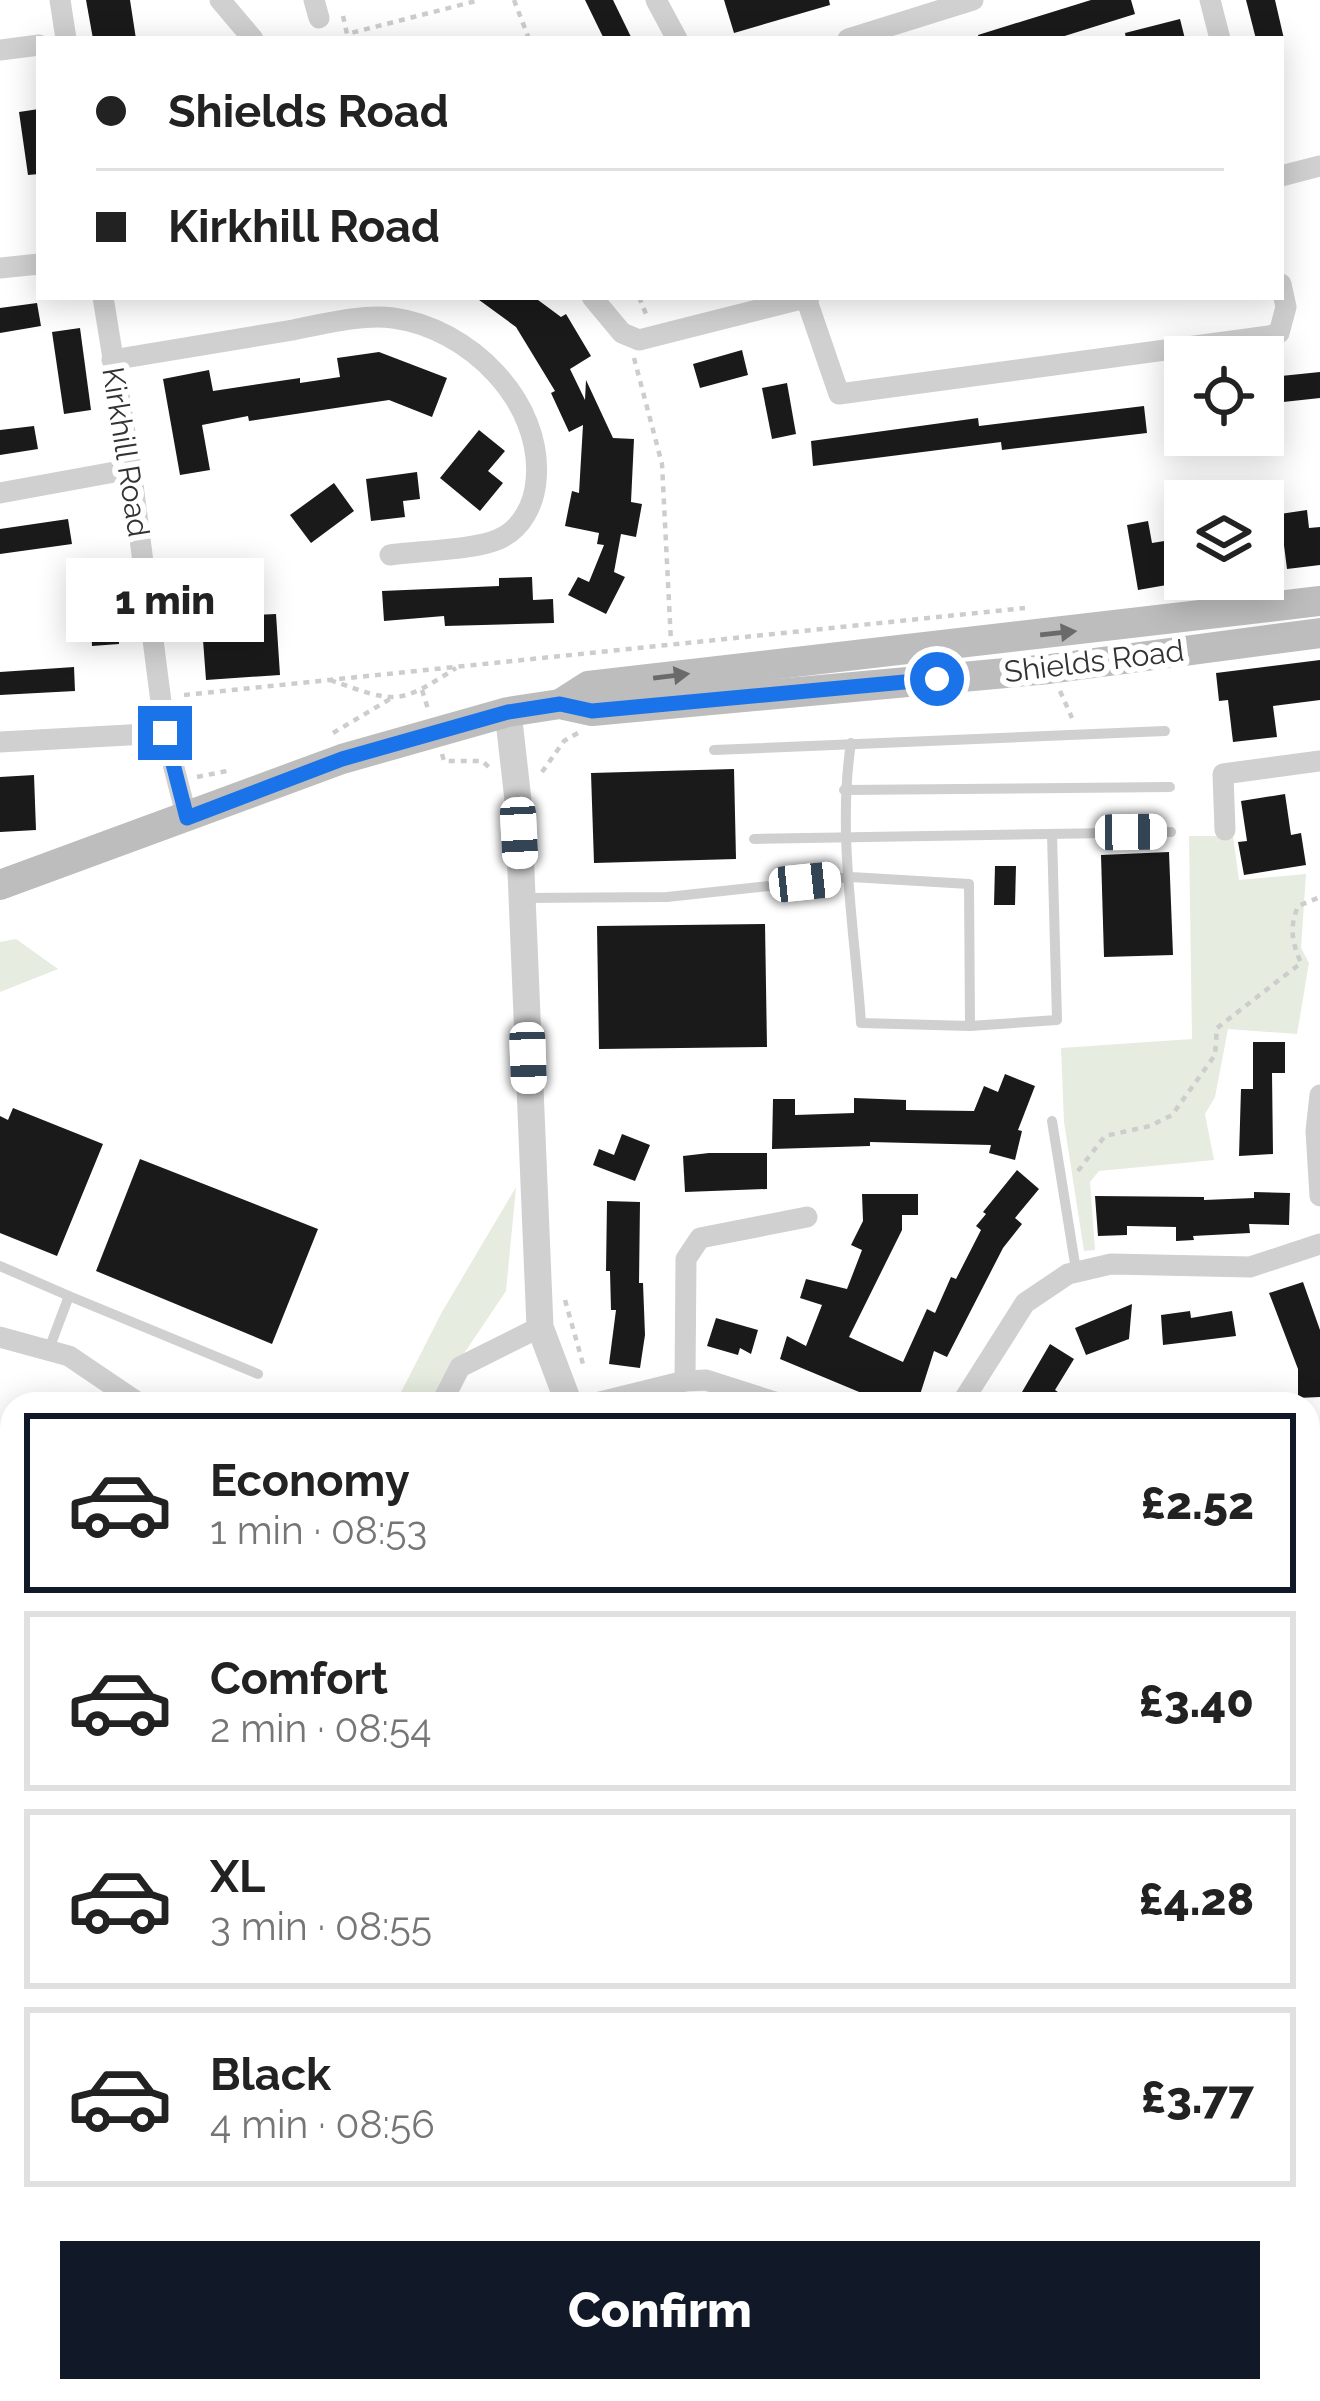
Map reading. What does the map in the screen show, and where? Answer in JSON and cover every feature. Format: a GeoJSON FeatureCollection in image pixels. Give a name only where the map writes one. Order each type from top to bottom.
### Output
{"type":"FeatureCollection","features":[{"type":"Feature","properties":{"kind":"main road","name":"Shields Road"},"geometry":{"type":"LineString","coordinates":[[560,704],[588,686],[1320,601]]}},
{"type":"Feature","properties":{"kind":"main road","name":"Shields Road"},"geometry":{"type":"LineString","coordinates":[[560,704],[592,711],[1048,669],[1320,633]]}},
{"type":"Feature","properties":{"kind":"main road"},"geometry":{"type":"LineString","coordinates":[[0,885],[342,759],[508,712],[560,704]]}},
{"type":"Feature","properties":{"kind":"street"},"geometry":{"type":"LineString","coordinates":[[60,0],[66,36]]}},
{"type":"Feature","properties":{"kind":"street"},"geometry":{"type":"LineString","coordinates":[[220,0],[240,35]]}},
{"type":"Feature","properties":{"kind":"street"},"geometry":{"type":"LineString","coordinates":[[858,36],[973,0]]}},
{"type":"Feature","properties":{"kind":"street"},"geometry":{"type":"LineString","coordinates":[[1210,0],[1219,36]]}},
{"type":"Feature","properties":{"kind":"street"},"geometry":{"type":"LineString","coordinates":[[659,7],[675,36]]}},
{"type":"Feature","properties":{"kind":"street"},"geometry":{"type":"LineString","coordinates":[[0,50],[36,45]]}},
{"type":"Feature","properties":{"kind":"street"},"geometry":{"type":"LineString","coordinates":[[1284,175],[1320,166]]}},
{"type":"Feature","properties":{"kind":"street"},"geometry":{"type":"LineString","coordinates":[[0,268],[36,264]]}},
{"type":"Feature","properties":{"kind":"street","name":"Kirkhill Road"},"geometry":{"type":"LineString","coordinates":[[103,300],[165,733],[187,818]]}},
{"type":"Feature","properties":{"kind":"street"},"geometry":{"type":"LineString","coordinates":[[595,300],[626,334],[640,340],[795,300]]}},
{"type":"Feature","properties":{"kind":"street"},"geometry":{"type":"LineString","coordinates":[[808,300],[839,394],[1269,336],[1279,333],[1285,320],[1283,300]]}},
{"type":"Feature","properties":{"kind":"street"},"geometry":{"type":"LineString","coordinates":[[112,360],[346,321],[391,318],[439,330],[502,380],[527,414],[538,463],[535,498],[517,527],[496,541],[390,555]]}},
{"type":"Feature","properties":{"kind":"street"},"geometry":{"type":"LineString","coordinates":[[0,493],[130,469]]}},
{"type":"Feature","properties":{"kind":"street"},"geometry":{"type":"LineString","coordinates":[[508,712],[518,800],[540,1327],[564,1392]]}},
{"type":"Feature","properties":{"kind":"street"},"geometry":{"type":"LineString","coordinates":[[0,742],[165,733]]}},
{"type":"Feature","properties":{"kind":"street"},"geometry":{"type":"LineString","coordinates":[[1225,830],[1222,774],[1320,760]]}},
{"type":"Feature","properties":{"kind":"street"},"geometry":{"type":"LineString","coordinates":[[1320,1095],[1320,1196]]}},
{"type":"Feature","properties":{"kind":"street"},"geometry":{"type":"LineString","coordinates":[[685,1381],[686,1259],[700,1238],[807,1217]]}},
{"type":"Feature","properties":{"kind":"street"},"geometry":{"type":"LineString","coordinates":[[970,1392],[1025,1303],[1076,1270],[1112,1264],[1250,1267],[1320,1244]]}},
{"type":"Feature","properties":{"kind":"street"},"geometry":{"type":"LineString","coordinates":[[447,1392],[460,1367],[540,1327]]}},
{"type":"Feature","properties":{"kind":"street"},"geometry":{"type":"LineString","coordinates":[[0,1337],[69,1356],[118,1392]]}},
{"type":"Feature","properties":{"kind":"street"},"geometry":{"type":"LineString","coordinates":[[641,1392],[706,1380],[744,1392]]}},
{"type":"Feature","properties":{"kind":"lane"},"geometry":{"type":"LineString","coordinates":[[714,750],[1165,730]]}},
{"type":"Feature","properties":{"kind":"lane"},"geometry":{"type":"LineString","coordinates":[[851,743],[844,790],[861,1023],[970,1026],[1057,1020],[1052,834]]}},
{"type":"Feature","properties":{"kind":"lane"},"geometry":{"type":"LineString","coordinates":[[844,790],[1170,787]]}},
{"type":"Feature","properties":{"kind":"lane"},"geometry":{"type":"LineString","coordinates":[[754,839],[1171,832]]}},
{"type":"Feature","properties":{"kind":"lane"},"geometry":{"type":"LineString","coordinates":[[521,898],[667,896],[851,877],[969,884],[970,1026]]}},
{"type":"Feature","properties":{"kind":"lane"},"geometry":{"type":"LineString","coordinates":[[1052,1121],[1076,1270]]}},
{"type":"Feature","properties":{"kind":"lane"},"geometry":{"type":"LineString","coordinates":[[0,1265],[258,1374]]}},
{"type":"Feature","properties":{"kind":"lane"},"geometry":{"type":"LineString","coordinates":[[48,1350],[70,1296]]}},
{"type":"Feature","properties":{"kind":"path"},"geometry":{"type":"LineString","coordinates":[[339,0],[347,36],[480,0]]}},
{"type":"Feature","properties":{"kind":"path"},"geometry":{"type":"LineString","coordinates":[[514,0],[529,36]]}},
{"type":"Feature","properties":{"kind":"path"},"geometry":{"type":"LineString","coordinates":[[626,334],[662,464],[671,642]]}},
{"type":"Feature","properties":{"kind":"path"},"geometry":{"type":"LineString","coordinates":[[160,699],[671,642],[1017,607],[1039,609]]}},
{"type":"Feature","properties":{"kind":"path"},"geometry":{"type":"LineString","coordinates":[[331,735],[390,700],[414,695],[461,664]]}},
{"type":"Feature","properties":{"kind":"path"},"geometry":{"type":"LineString","coordinates":[[1048,669],[1073,717],[1065,734]]}},
{"type":"Feature","properties":{"kind":"path"},"geometry":{"type":"LineString","coordinates":[[326,679],[390,700]]}},
{"type":"Feature","properties":{"kind":"path"},"geometry":{"type":"LineString","coordinates":[[177,780],[231,770]]}},
{"type":"Feature","properties":{"kind":"path"},"geometry":{"type":"LineString","coordinates":[[1077,1173],[1106,1136],[1150,1126],[1172,1115],[1215,1055],[1217,1028],[1301,963],[1292,939],[1292,922],[1298,906],[1320,896]]}},
{"type":"Feature","properties":{"kind":"shaded area"},"geometry":{"type":"Polygon","coordinates":[[[1189,836],[1233,836],[1239,880],[1306,874],[1301,948],[1309,963],[1297,1034],[1228,1029],[1215,1097],[1205,1114],[1214,1160],[1099,1171],[1090,1182],[1095,1250],[1084,1251],[1064,1122],[1061,1048],[1192,1039],[1189,836]]]}},
{"type":"Feature","properties":{"kind":"shaded area"},"geometry":{"type":"Polygon","coordinates":[[[16,939],[58,969],[0,992],[0,942],[16,939]]]}},
{"type":"Feature","properties":{"kind":"shaded area"},"geometry":{"type":"Polygon","coordinates":[[[516,1187],[506,1291],[438,1392],[401,1392],[516,1187]]]}},
{"type":"Feature","properties":{"kind":"building"},"geometry":{"type":"Polygon","coordinates":[[[86,0],[130,0],[136,36],[92,36],[86,0]]]}},
{"type":"Feature","properties":{"kind":"building"},"geometry":{"type":"Polygon","coordinates":[[[585,0],[613,0],[631,36],[603,36],[585,0]]]}},
{"type":"Feature","properties":{"kind":"building"},"geometry":{"type":"Polygon","coordinates":[[[724,0],[829,0],[830,5],[734,33],[724,0]]]}},
{"type":"Feature","properties":{"kind":"building"},"geometry":{"type":"Polygon","coordinates":[[[1091,0],[1131,0],[1135,14],[1065,36],[978,35],[1091,0]]]}},
{"type":"Feature","properties":{"kind":"building"},"geometry":{"type":"Polygon","coordinates":[[[1246,0],[1275,0],[1283,36],[1255,36],[1246,0]]]}},
{"type":"Feature","properties":{"kind":"building"},"geometry":{"type":"Polygon","coordinates":[[[1180,19],[1184,36],[1126,36],[1180,19]]]}},
{"type":"Feature","properties":{"kind":"building"},"geometry":{"type":"Polygon","coordinates":[[[36,109],[36,174],[28,175],[19,112],[36,109]]]}},
{"type":"Feature","properties":{"kind":"building"},"geometry":{"type":"Polygon","coordinates":[[[479,300],[538,300],[561,317],[566,314],[591,356],[570,369],[585,400],[586,380],[613,438],[634,439],[631,502],[642,504],[636,537],[621,534],[614,572],[625,577],[606,614],[568,595],[578,577],[589,582],[604,545],[597,544],[599,533],[565,526],[572,491],[579,493],[583,425],[569,432],[551,393],[555,391],[516,327],[479,300]]]}},
{"type":"Feature","properties":{"kind":"building"},"geometry":{"type":"Polygon","coordinates":[[[37,303],[41,326],[0,333],[0,308],[37,303]]]}},
{"type":"Feature","properties":{"kind":"building"},"geometry":{"type":"Polygon","coordinates":[[[80,328],[91,410],[64,414],[52,332],[80,328]]]}},
{"type":"Feature","properties":{"kind":"building"},"geometry":{"type":"Polygon","coordinates":[[[742,350],[748,375],[700,388],[693,364],[742,350]]]}},
{"type":"Feature","properties":{"kind":"building"},"geometry":{"type":"Polygon","coordinates":[[[379,352],[447,378],[432,417],[389,400],[202,425],[210,470],[180,475],[163,379],[209,370],[213,391],[300,378],[300,383],[340,377],[337,358],[379,352]]]}},
{"type":"Feature","properties":{"kind":"building"},"geometry":{"type":"Polygon","coordinates":[[[1320,372],[1320,398],[1284,402],[1284,376],[1320,372]]]}},
{"type":"Feature","properties":{"kind":"building"},"geometry":{"type":"Polygon","coordinates":[[[787,383],[796,434],[772,439],[762,388],[787,383]]]}},
{"type":"Feature","properties":{"kind":"building"},"geometry":{"type":"Polygon","coordinates":[[[1144,406],[1147,433],[1002,450],[1001,442],[813,466],[811,441],[978,418],[979,426],[1144,406]]]}},
{"type":"Feature","properties":{"kind":"building"},"geometry":{"type":"Polygon","coordinates":[[[34,426],[38,449],[0,455],[0,430],[34,426]]]}},
{"type":"Feature","properties":{"kind":"building"},"geometry":{"type":"Polygon","coordinates":[[[479,430],[505,451],[488,471],[503,483],[480,511],[440,478],[479,430]]]}},
{"type":"Feature","properties":{"kind":"building"},"geometry":{"type":"Polygon","coordinates":[[[417,472],[420,499],[403,501],[405,517],[371,521],[366,479],[417,472]]]}},
{"type":"Feature","properties":{"kind":"building"},"geometry":{"type":"Polygon","coordinates":[[[334,483],[354,511],[311,543],[290,515],[334,483]]]}},
{"type":"Feature","properties":{"kind":"building"},"geometry":{"type":"Polygon","coordinates":[[[1307,510],[1309,528],[1320,527],[1320,565],[1287,569],[1284,513],[1307,510]]]}},
{"type":"Feature","properties":{"kind":"building"},"geometry":{"type":"Polygon","coordinates":[[[68,519],[72,544],[0,554],[0,529],[68,519]]]}},
{"type":"Feature","properties":{"kind":"building"},"geometry":{"type":"Polygon","coordinates":[[[1148,521],[1152,543],[1164,541],[1164,585],[1138,590],[1127,525],[1148,521]]]}},
{"type":"Feature","properties":{"kind":"building"},"geometry":{"type":"Polygon","coordinates":[[[115,558],[119,644],[92,646],[88,560],[115,558]]]}},
{"type":"Feature","properties":{"kind":"building"},"geometry":{"type":"Polygon","coordinates":[[[532,577],[533,600],[553,599],[554,623],[445,626],[444,616],[384,621],[382,591],[499,586],[499,578],[532,577]]]}},
{"type":"Feature","properties":{"kind":"building"},"geometry":{"type":"Polygon","coordinates":[[[254,598],[255,615],[276,614],[280,675],[206,680],[201,613],[220,612],[219,600],[254,598]]]}},
{"type":"Feature","properties":{"kind":"building"},"geometry":{"type":"Polygon","coordinates":[[[1320,660],[1320,700],[1273,706],[1277,737],[1233,742],[1228,700],[1219,701],[1216,673],[1320,660]]]}},
{"type":"Feature","properties":{"kind":"building"},"geometry":{"type":"Polygon","coordinates":[[[74,667],[75,691],[0,695],[0,672],[74,667]]]}},
{"type":"Feature","properties":{"kind":"building"},"geometry":{"type":"Polygon","coordinates":[[[734,769],[736,859],[594,863],[591,773],[734,769]]]}},
{"type":"Feature","properties":{"kind":"building"},"geometry":{"type":"Polygon","coordinates":[[[34,775],[36,830],[0,832],[0,777],[34,775]]]}},
{"type":"Feature","properties":{"kind":"building"},"geometry":{"type":"Polygon","coordinates":[[[1285,794],[1291,835],[1301,833],[1306,865],[1244,875],[1238,842],[1247,841],[1241,801],[1285,794]]]}},
{"type":"Feature","properties":{"kind":"building"},"geometry":{"type":"Polygon","coordinates":[[[1169,852],[1173,955],[1104,957],[1101,855],[1169,852]]]}},
{"type":"Feature","properties":{"kind":"building"},"geometry":{"type":"Polygon","coordinates":[[[995,866],[1016,866],[1015,905],[994,905],[995,866]]]}},
{"type":"Feature","properties":{"kind":"building"},"geometry":{"type":"Polygon","coordinates":[[[765,924],[767,1047],[599,1049],[597,926],[765,924]]]}},
{"type":"Feature","properties":{"kind":"building"},"geometry":{"type":"Polygon","coordinates":[[[1253,1042],[1285,1042],[1285,1073],[1272,1073],[1273,1154],[1239,1156],[1241,1089],[1253,1089],[1253,1042]]]}},
{"type":"Feature","properties":{"kind":"building"},"geometry":{"type":"Polygon","coordinates":[[[1005,1074],[1035,1086],[1018,1130],[1022,1131],[1015,1160],[989,1153],[991,1145],[870,1142],[870,1146],[772,1149],[773,1099],[795,1099],[795,1115],[854,1113],[854,1098],[906,1100],[906,1110],[974,1111],[984,1086],[998,1092],[1005,1074]]]}},
{"type":"Feature","properties":{"kind":"building"},"geometry":{"type":"Polygon","coordinates":[[[13,1108],[103,1144],[57,1256],[0,1233],[0,1116],[8,1120],[13,1108]]]}},
{"type":"Feature","properties":{"kind":"building"},"geometry":{"type":"Polygon","coordinates":[[[622,1134],[650,1145],[635,1181],[593,1165],[599,1149],[614,1155],[622,1134]]]}},
{"type":"Feature","properties":{"kind":"building"},"geometry":{"type":"Polygon","coordinates":[[[767,1153],[767,1189],[685,1192],[683,1156],[767,1153]]]}},
{"type":"Feature","properties":{"kind":"building"},"geometry":{"type":"Polygon","coordinates":[[[140,1159],[318,1229],[272,1344],[96,1271],[140,1159]]]}},
{"type":"Feature","properties":{"kind":"building"},"geometry":{"type":"Polygon","coordinates":[[[1017,1170],[1039,1189],[1015,1218],[1022,1224],[1003,1248],[947,1357],[934,1351],[921,1392],[859,1392],[780,1359],[787,1336],[806,1346],[822,1305],[800,1298],[806,1279],[847,1289],[862,1250],[851,1245],[863,1221],[862,1194],[918,1194],[918,1215],[902,1215],[902,1230],[849,1337],[903,1362],[927,1309],[935,1313],[951,1277],[956,1279],[981,1230],[976,1226],[1017,1170]]]}},
{"type":"Feature","properties":{"kind":"building"},"geometry":{"type":"Polygon","coordinates":[[[1254,1192],[1290,1193],[1289,1225],[1249,1224],[1250,1233],[1193,1236],[1194,1240],[1176,1241],[1176,1227],[1127,1226],[1127,1235],[1098,1236],[1095,1196],[1204,1200],[1254,1198],[1254,1192]]]}},
{"type":"Feature","properties":{"kind":"building"},"geometry":{"type":"Polygon","coordinates":[[[607,1201],[640,1202],[639,1283],[643,1283],[645,1335],[640,1368],[609,1364],[616,1310],[611,1310],[610,1271],[606,1271],[607,1201]]]}},
{"type":"Feature","properties":{"kind":"building"},"geometry":{"type":"Polygon","coordinates":[[[1303,1282],[1320,1330],[1320,1392],[1298,1392],[1298,1369],[1269,1293],[1303,1282]]]}},
{"type":"Feature","properties":{"kind":"building"},"geometry":{"type":"Polygon","coordinates":[[[1132,1304],[1129,1339],[1086,1355],[1075,1328],[1132,1304]]]}},
{"type":"Feature","properties":{"kind":"building"},"geometry":{"type":"Polygon","coordinates":[[[1190,1311],[1191,1318],[1232,1311],[1236,1336],[1163,1345],[1161,1315],[1190,1311]]]}},
{"type":"Feature","properties":{"kind":"building"},"geometry":{"type":"Polygon","coordinates":[[[716,1318],[758,1330],[751,1354],[740,1348],[738,1355],[707,1346],[716,1318]]]}},
{"type":"Feature","properties":{"kind":"building"},"geometry":{"type":"Polygon","coordinates":[[[1050,1344],[1074,1359],[1058,1392],[1022,1392],[1050,1344]]]}},
{"type":"Feature","properties":{"kind":"route"},"geometry":{"type":"LineString","coordinates":[[165,733],[187,818],[342,759],[508,712],[560,704],[592,711],[937,679]]}}]}
